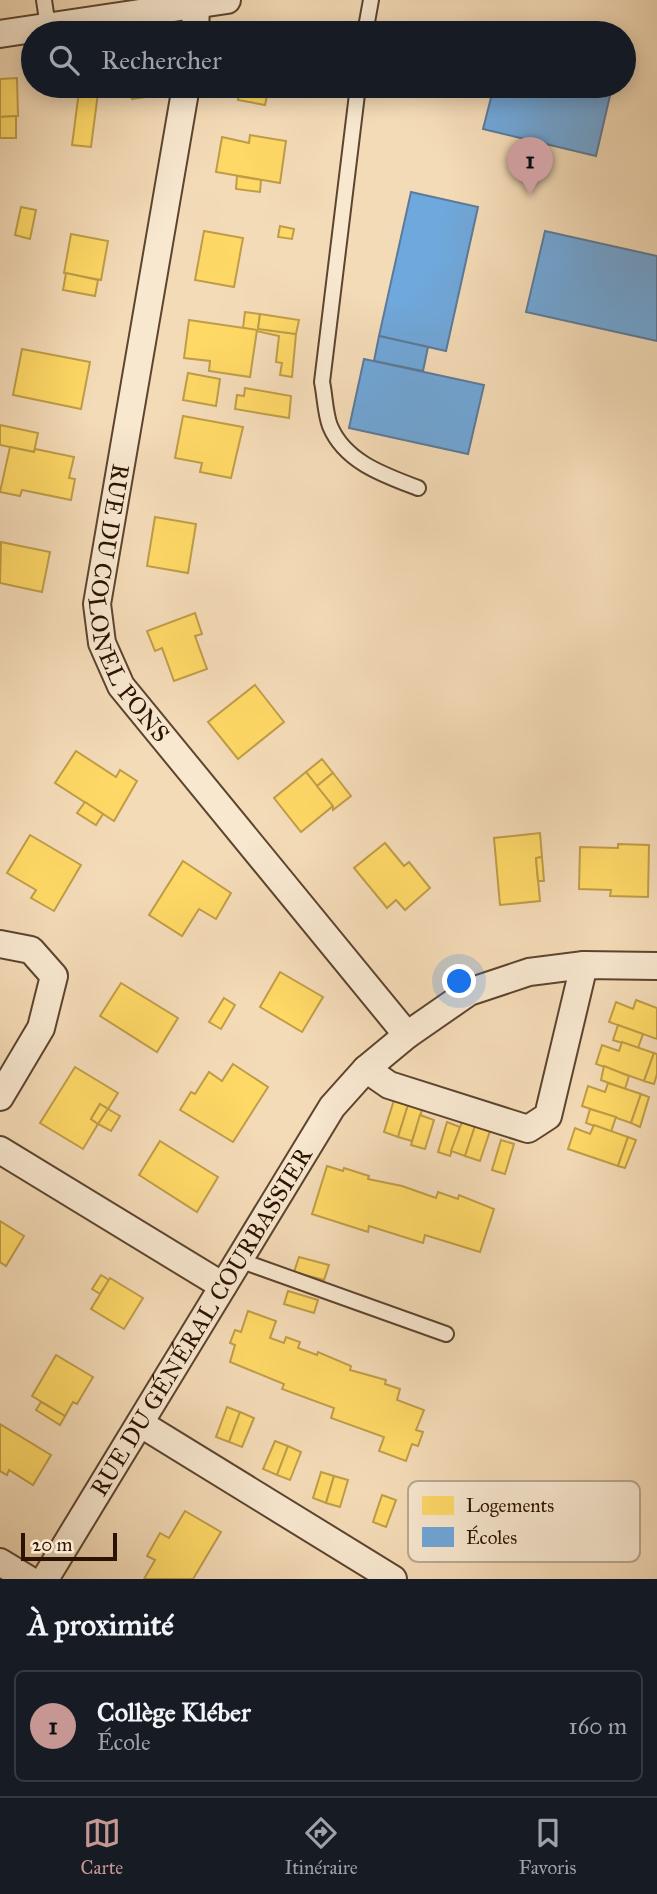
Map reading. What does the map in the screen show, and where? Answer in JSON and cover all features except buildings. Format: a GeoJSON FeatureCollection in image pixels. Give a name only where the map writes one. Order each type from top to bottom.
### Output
{"type":"FeatureCollection","features":[{"type":"Feature","properties":{"kind":"street"},"geometry":{"type":"LineString","coordinates":[[74,21],[134,7],[210,2],[201,21]]}},
{"type":"Feature","properties":{"kind":"street"},"geometry":{"type":"LineString","coordinates":[[0,34],[21,31]]}},
{"type":"Feature","properties":{"kind":"street","name":"RUE DU COLONEL PONS"},"geometry":{"type":"LineString","coordinates":[[184,98],[97,604],[102,643],[121,686],[407,1035]]}},
{"type":"Feature","properties":{"kind":"street"},"geometry":{"type":"LineString","coordinates":[[0,944],[31,950],[54,976],[41,1027],[0,1097]]}},
{"type":"Feature","properties":{"kind":"street"},"geometry":{"type":"LineString","coordinates":[[366,1069],[389,1085],[528,1129],[548,1116],[584,965]]}},
{"type":"Feature","properties":{"kind":"street","name":"RUE DU GÉNÉRAL COURBASSIER"},"geometry":{"type":"LineString","coordinates":[[45,1579],[332,1107],[366,1069],[407,1035],[470,992],[529,972],[584,965],[657,966]]}},
{"type":"Feature","properties":{"kind":"street"},"geometry":{"type":"LineString","coordinates":[[0,1150],[223,1286]]}},
{"type":"Feature","properties":{"kind":"street"},"geometry":{"type":"LineString","coordinates":[[141,1424],[393,1579]]}},
{"type":"Feature","properties":{"kind":"street"},"geometry":{"type":"LineString","coordinates":[[0,1562],[28,1579]]}},
{"type":"Feature","properties":{"kind":"lane"},"geometry":{"type":"LineString","coordinates":[[44,0],[47,21]]}},
{"type":"Feature","properties":{"kind":"lane"},"geometry":{"type":"LineString","coordinates":[[367,21],[371,0]]}},
{"type":"Feature","properties":{"kind":"lane"},"geometry":{"type":"LineString","coordinates":[[357,98],[323,382],[330,425],[344,449],[377,473],[418,488]]}},
{"type":"Feature","properties":{"kind":"lane"},"geometry":{"type":"LineString","coordinates":[[239,1260],[446,1334]]}},
{"type":"Feature","properties":{"kind":"place","name":"Collège Kléber"},"geometry":{"type":"Point","coordinates":[530,195]}}]}
